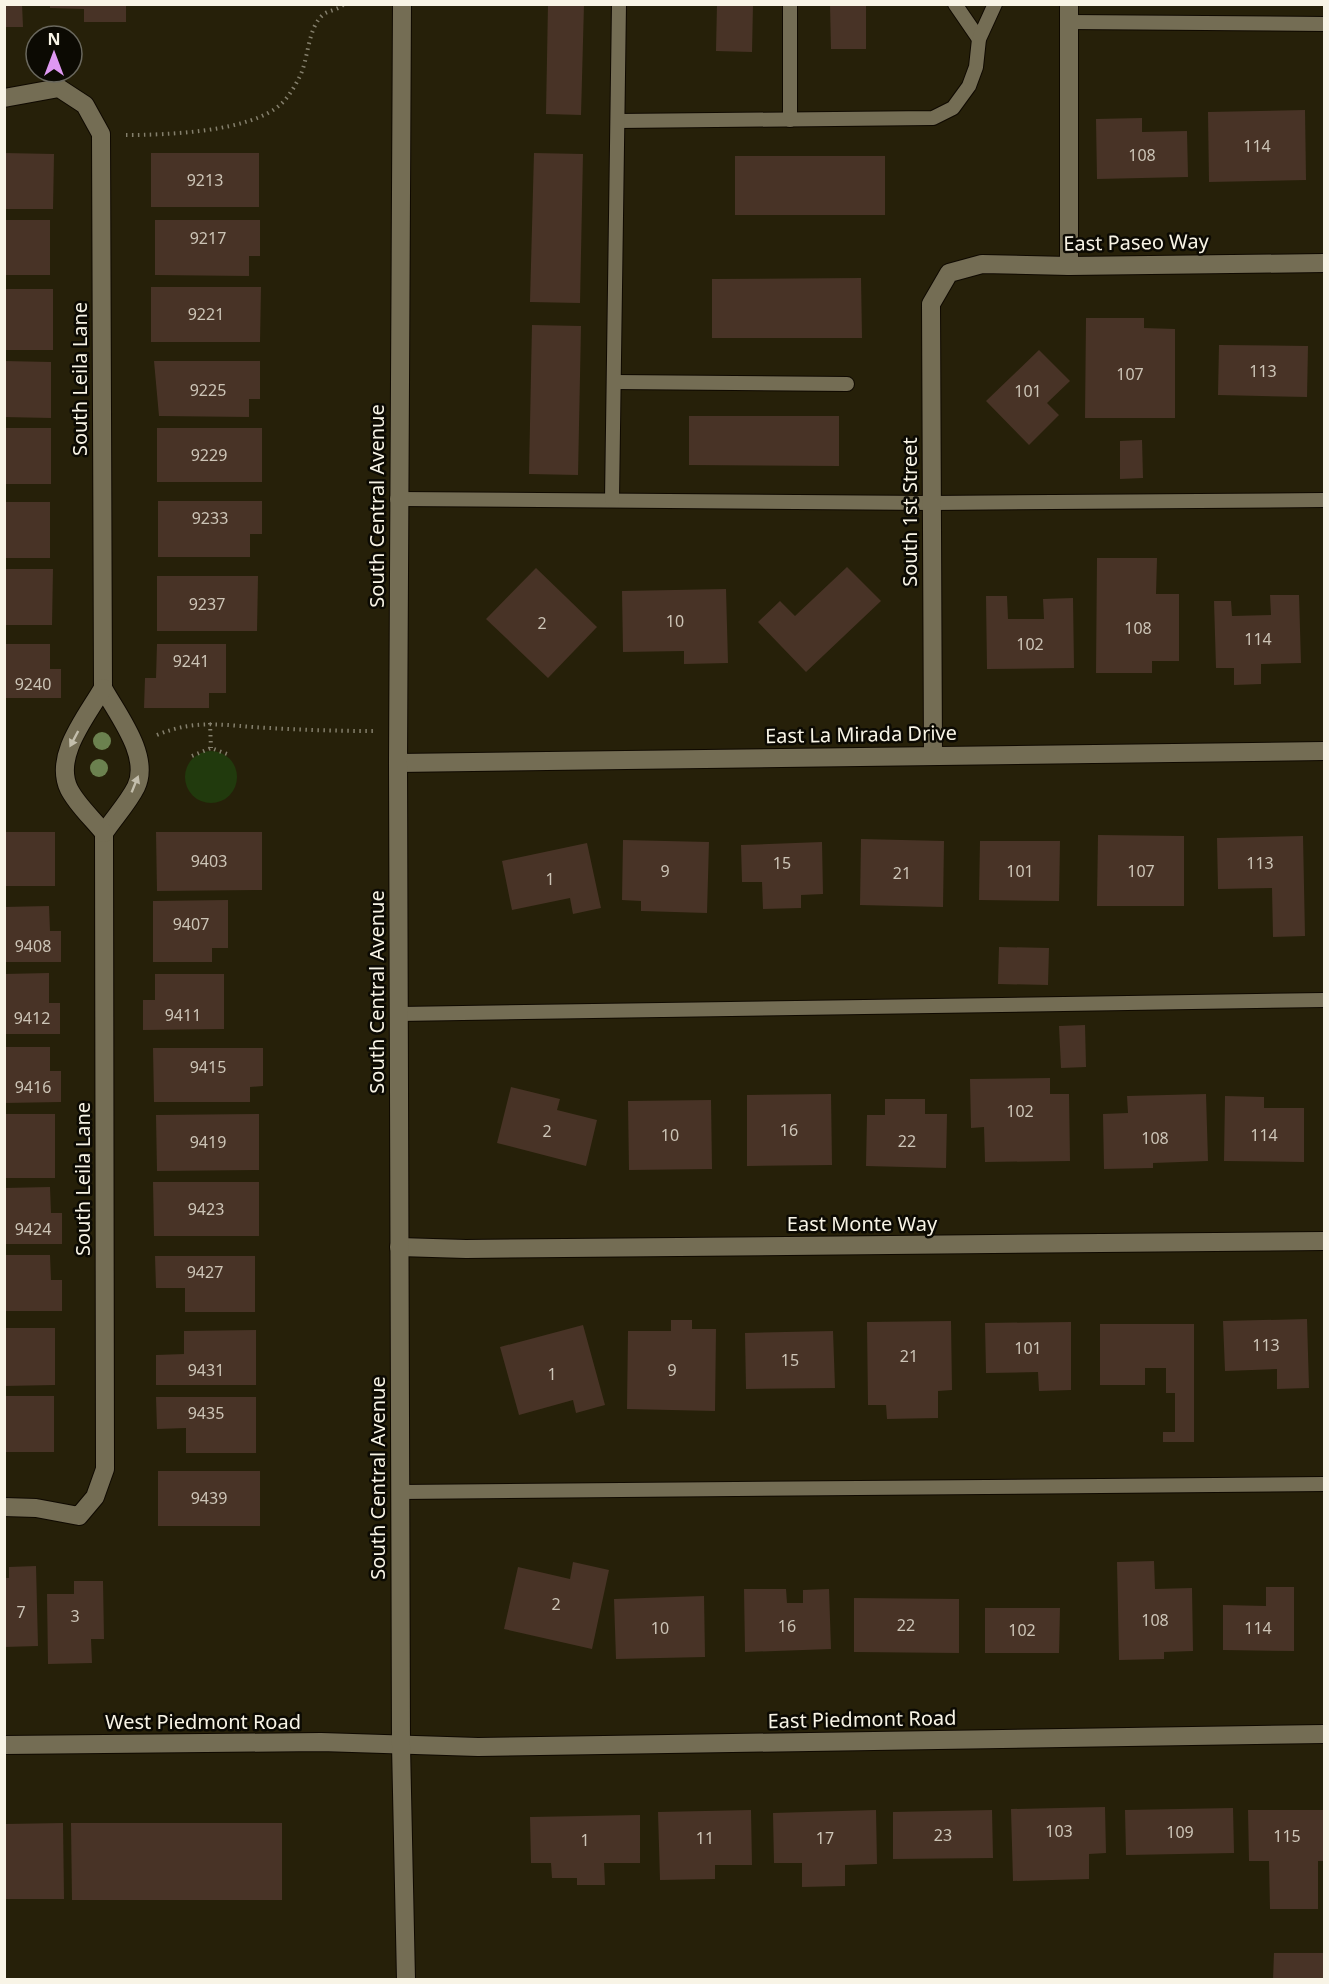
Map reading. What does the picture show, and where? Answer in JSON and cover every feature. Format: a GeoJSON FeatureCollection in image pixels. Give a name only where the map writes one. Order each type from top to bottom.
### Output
{"type":"FeatureCollection","features":[{"type":"Feature","properties":{"kind":"street","name":"South Central Avenue"},"geometry":{"type":"LineString","coordinates":[[402,4],[398,763],[401,1745],[406,1980]]}},
{"type":"Feature","properties":{"kind":"street"},"geometry":{"type":"LineString","coordinates":[[1069,14],[1069,266]]}},
{"type":"Feature","properties":{"kind":"street","name":"South Leila Lane"},"geometry":{"type":"LineString","coordinates":[[4,98],[59,88],[85,105],[101,134],[103,688],[135,747],[141,767],[137,786],[104,833],[105,1469],[95,1497],[79,1516],[36,1508],[4,1507]]}},
{"type":"Feature","properties":{"kind":"street","name":"East Paseo Way"},"geometry":{"type":"LineString","coordinates":[[950,273],[982,264],[1069,266],[1324,263]]}},
{"type":"Feature","properties":{"kind":"street","name":"South 1st Street"},"geometry":{"type":"LineString","coordinates":[[933,755],[931,304],[950,273]]}},
{"type":"Feature","properties":{"kind":"street","name":"South Leila Lane"},"geometry":{"type":"LineString","coordinates":[[103,688],[68,752],[64,771],[69,790],[104,833]]}},
{"type":"Feature","properties":{"kind":"street","name":"East La Mirada Drive"},"geometry":{"type":"LineString","coordinates":[[398,763],[1324,751]]}},
{"type":"Feature","properties":{"kind":"street","name":"East Monte Way"},"geometry":{"type":"LineString","coordinates":[[399,1247],[466,1249],[1324,1241]]}},
{"type":"Feature","properties":{"kind":"street","name":"East Piedmont Road"},"geometry":{"type":"LineString","coordinates":[[401,1745],[478,1747],[1324,1734]]}},
{"type":"Feature","properties":{"kind":"street","name":"West Piedmont Road"},"geometry":{"type":"LineString","coordinates":[[4,1745],[321,1742],[401,1745]]}},
{"type":"Feature","properties":{"kind":"lane"},"geometry":{"type":"LineString","coordinates":[[612,500],[619,4]]}},
{"type":"Feature","properties":{"kind":"lane"},"geometry":{"type":"LineString","coordinates":[[790,4],[790,120]]}},
{"type":"Feature","properties":{"kind":"lane"},"geometry":{"type":"LineString","coordinates":[[955,4],[979,39]]}},
{"type":"Feature","properties":{"kind":"lane"},"geometry":{"type":"LineString","coordinates":[[618,121],[933,118],[943,115],[953,108],[969,86],[976,67],[979,39],[995,4]]}},
{"type":"Feature","properties":{"kind":"lane"},"geometry":{"type":"LineString","coordinates":[[1069,14],[1324,24]]}},
{"type":"Feature","properties":{"kind":"lane"},"geometry":{"type":"LineString","coordinates":[[614,382],[847,384]]}},
{"type":"Feature","properties":{"kind":"lane"},"geometry":{"type":"LineString","coordinates":[[398,499],[931,503],[1324,500]]}},
{"type":"Feature","properties":{"kind":"lane"},"geometry":{"type":"LineString","coordinates":[[399,1014],[1324,1000]]}},
{"type":"Feature","properties":{"kind":"lane"},"geometry":{"type":"LineString","coordinates":[[400,1492],[1324,1484]]}},
{"type":"Feature","properties":{"kind":"path"},"geometry":{"type":"LineString","coordinates":[[101,134],[184,131],[247,122],[266,114],[282,104],[300,78],[315,25],[324,14],[344,4]]}},
{"type":"Feature","properties":{"kind":"path"},"geometry":{"type":"LineString","coordinates":[[210,723],[211,748]]}},
{"type":"Feature","properties":{"kind":"path"},"geometry":{"type":"LineString","coordinates":[[135,747],[174,728],[210,723],[398,732]]}},
{"type":"Feature","properties":{"kind":"path"},"geometry":{"type":"LineString","coordinates":[[192,756],[211,748],[227,754]]}},
{"type":"Feature","properties":{"kind":"green space"},"geometry":{"type":"Polygon","coordinates":[[[211,751],[225,755],[233,763],[237,777],[233,791],[225,799],[211,803],[197,799],[189,791],[185,777],[189,763],[197,755],[211,751]]]}},
{"type":"Feature","properties":{"kind":"building"},"geometry":{"type":"Polygon","coordinates":[[[4,4],[22,4],[23,27],[4,27],[4,4]]]}},
{"type":"Feature","properties":{"kind":"building"},"geometry":{"type":"Polygon","coordinates":[[[50,4],[126,4],[126,22],[84,22],[84,9],[50,8],[50,4]]]}},
{"type":"Feature","properties":{"kind":"building"},"geometry":{"type":"Polygon","coordinates":[[[548,4],[584,4],[581,115],[546,114],[548,4]]]}},
{"type":"Feature","properties":{"kind":"building"},"geometry":{"type":"Polygon","coordinates":[[[717,4],[753,4],[752,52],[716,51],[717,4]]]}},
{"type":"Feature","properties":{"kind":"building"},"geometry":{"type":"Polygon","coordinates":[[[830,4],[866,4],[866,49],[831,49],[830,4]]]}},
{"type":"Feature","properties":{"kind":"building"},"geometry":{"type":"Polygon","coordinates":[[[1305,110],[1306,180],[1209,182],[1208,112],[1305,110]]]}},
{"type":"Feature","properties":{"kind":"building"},"geometry":{"type":"Polygon","coordinates":[[[1142,118],[1142,132],[1187,131],[1188,177],[1097,179],[1096,119],[1142,118]]]}},
{"type":"Feature","properties":{"kind":"building"},"geometry":{"type":"Polygon","coordinates":[[[4,153],[54,154],[53,209],[4,209],[4,153]]]}},
{"type":"Feature","properties":{"kind":"building"},"geometry":{"type":"Polygon","coordinates":[[[151,153],[259,153],[259,207],[151,207],[151,153]]]}},
{"type":"Feature","properties":{"kind":"building"},"geometry":{"type":"Polygon","coordinates":[[[534,153],[583,154],[580,303],[530,302],[534,153]]]}},
{"type":"Feature","properties":{"kind":"building"},"geometry":{"type":"Polygon","coordinates":[[[735,156],[885,156],[885,215],[735,215],[735,156]]]}},
{"type":"Feature","properties":{"kind":"building"},"geometry":{"type":"Polygon","coordinates":[[[4,220],[50,220],[50,275],[4,275],[4,220]]]}},
{"type":"Feature","properties":{"kind":"building"},"geometry":{"type":"Polygon","coordinates":[[[155,220],[260,220],[260,256],[249,256],[249,276],[155,275],[155,220]]]}},
{"type":"Feature","properties":{"kind":"building"},"geometry":{"type":"Polygon","coordinates":[[[861,278],[862,338],[712,338],[712,279],[861,278]]]}},
{"type":"Feature","properties":{"kind":"building"},"geometry":{"type":"Polygon","coordinates":[[[151,287],[261,287],[260,342],[151,342],[151,287]]]}},
{"type":"Feature","properties":{"kind":"building"},"geometry":{"type":"Polygon","coordinates":[[[4,289],[53,289],[53,350],[4,350],[4,289]]]}},
{"type":"Feature","properties":{"kind":"building"},"geometry":{"type":"Polygon","coordinates":[[[1086,318],[1144,318],[1144,328],[1175,329],[1175,418],[1085,418],[1086,318]]]}},
{"type":"Feature","properties":{"kind":"building"},"geometry":{"type":"Polygon","coordinates":[[[532,325],[581,326],[578,475],[529,474],[532,325]]]}},
{"type":"Feature","properties":{"kind":"building"},"geometry":{"type":"Polygon","coordinates":[[[1219,345],[1308,346],[1307,397],[1218,395],[1219,345]]]}},
{"type":"Feature","properties":{"kind":"building"},"geometry":{"type":"Polygon","coordinates":[[[1039,350],[1070,381],[1047,403],[1059,415],[1029,445],[986,401],[1039,350]]]}},
{"type":"Feature","properties":{"kind":"building"},"geometry":{"type":"Polygon","coordinates":[[[4,361],[51,362],[51,418],[4,417],[4,361]]]}},
{"type":"Feature","properties":{"kind":"building"},"geometry":{"type":"Polygon","coordinates":[[[154,361],[260,361],[260,399],[249,399],[249,417],[159,416],[154,361]]]}},
{"type":"Feature","properties":{"kind":"building"},"geometry":{"type":"Polygon","coordinates":[[[689,416],[839,416],[839,466],[689,465],[689,416]]]}},
{"type":"Feature","properties":{"kind":"building"},"geometry":{"type":"Polygon","coordinates":[[[4,428],[51,428],[51,484],[4,484],[4,428]]]}},
{"type":"Feature","properties":{"kind":"building"},"geometry":{"type":"Polygon","coordinates":[[[157,428],[262,428],[262,482],[157,482],[157,428]]]}},
{"type":"Feature","properties":{"kind":"building"},"geometry":{"type":"Polygon","coordinates":[[[1142,440],[1143,478],[1120,479],[1120,441],[1142,440]]]}},
{"type":"Feature","properties":{"kind":"building"},"geometry":{"type":"Polygon","coordinates":[[[158,501],[262,501],[262,534],[250,534],[250,557],[158,557],[158,501]]]}},
{"type":"Feature","properties":{"kind":"building"},"geometry":{"type":"Polygon","coordinates":[[[4,502],[50,502],[50,558],[4,558],[4,502]]]}},
{"type":"Feature","properties":{"kind":"building"},"geometry":{"type":"Polygon","coordinates":[[[1097,558],[1157,558],[1156,594],[1179,594],[1179,661],[1152,661],[1152,673],[1096,673],[1097,558]]]}},
{"type":"Feature","properties":{"kind":"building"},"geometry":{"type":"Polygon","coordinates":[[[847,567],[881,601],[806,672],[758,622],[780,601],[795,616],[847,567]]]}},
{"type":"Feature","properties":{"kind":"building"},"geometry":{"type":"Polygon","coordinates":[[[536,568],[597,627],[548,678],[486,619],[536,568]]]}},
{"type":"Feature","properties":{"kind":"building"},"geometry":{"type":"Polygon","coordinates":[[[4,569],[53,569],[52,625],[4,625],[4,569]]]}},
{"type":"Feature","properties":{"kind":"building"},"geometry":{"type":"Polygon","coordinates":[[[157,576],[258,576],[257,631],[157,631],[157,576]]]}},
{"type":"Feature","properties":{"kind":"building"},"geometry":{"type":"Polygon","coordinates":[[[726,589],[728,663],[684,664],[684,651],[623,652],[622,591],[726,589]]]}},
{"type":"Feature","properties":{"kind":"building"},"geometry":{"type":"Polygon","coordinates":[[[1270,595],[1299,595],[1301,663],[1261,664],[1261,684],[1234,685],[1234,668],[1216,668],[1214,601],[1231,601],[1232,616],[1271,615],[1270,595]]]}},
{"type":"Feature","properties":{"kind":"building"},"geometry":{"type":"Polygon","coordinates":[[[986,596],[1007,596],[1008,619],[1044,619],[1043,599],[1073,598],[1074,668],[987,669],[986,596]]]}},
{"type":"Feature","properties":{"kind":"building"},"geometry":{"type":"Polygon","coordinates":[[[4,644],[50,644],[50,669],[61,669],[61,698],[4,698],[4,644]]]}},
{"type":"Feature","properties":{"kind":"building"},"geometry":{"type":"Polygon","coordinates":[[[157,644],[226,644],[226,693],[209,693],[209,708],[144,708],[145,678],[156,678],[157,644]]]}},
{"type":"Feature","properties":{"kind":"building"},"geometry":{"type":"Polygon","coordinates":[[[4,832],[55,832],[55,886],[4,886],[4,832]]]}},
{"type":"Feature","properties":{"kind":"building"},"geometry":{"type":"Polygon","coordinates":[[[156,832],[262,832],[262,890],[157,891],[156,832]]]}},
{"type":"Feature","properties":{"kind":"building"},"geometry":{"type":"Polygon","coordinates":[[[1098,835],[1184,836],[1184,906],[1097,906],[1098,835]]]}},
{"type":"Feature","properties":{"kind":"building"},"geometry":{"type":"Polygon","coordinates":[[[1303,836],[1305,936],[1273,937],[1272,888],[1218,889],[1217,838],[1303,836]]]}},
{"type":"Feature","properties":{"kind":"building"},"geometry":{"type":"Polygon","coordinates":[[[861,839],[944,841],[943,907],[860,905],[861,839]]]}},
{"type":"Feature","properties":{"kind":"building"},"geometry":{"type":"Polygon","coordinates":[[[623,840],[709,842],[707,913],[641,911],[641,901],[622,900],[623,840]]]}},
{"type":"Feature","properties":{"kind":"building"},"geometry":{"type":"Polygon","coordinates":[[[980,841],[1060,841],[1059,901],[979,900],[980,841]]]}},
{"type":"Feature","properties":{"kind":"building"},"geometry":{"type":"Polygon","coordinates":[[[822,842],[823,894],[801,895],[801,908],[763,909],[762,882],[742,882],[741,845],[822,842]]]}},
{"type":"Feature","properties":{"kind":"building"},"geometry":{"type":"Polygon","coordinates":[[[587,843],[601,908],[573,914],[570,898],[512,910],[502,861],[587,843]]]}},
{"type":"Feature","properties":{"kind":"building"},"geometry":{"type":"Polygon","coordinates":[[[228,900],[228,948],[212,948],[212,962],[153,962],[153,901],[228,900]]]}},
{"type":"Feature","properties":{"kind":"building"},"geometry":{"type":"Polygon","coordinates":[[[49,906],[50,931],[61,931],[61,962],[4,962],[4,907],[49,906]]]}},
{"type":"Feature","properties":{"kind":"building"},"geometry":{"type":"Polygon","coordinates":[[[999,947],[1049,948],[1048,985],[998,984],[999,947]]]}},
{"type":"Feature","properties":{"kind":"building"},"geometry":{"type":"Polygon","coordinates":[[[49,973],[49,1003],[60,1003],[60,1034],[4,1034],[4,974],[49,973]]]}},
{"type":"Feature","properties":{"kind":"building"},"geometry":{"type":"Polygon","coordinates":[[[155,974],[224,974],[224,1029],[143,1030],[143,1000],[155,1000],[155,974]]]}},
{"type":"Feature","properties":{"kind":"building"},"geometry":{"type":"Polygon","coordinates":[[[1085,1025],[1086,1067],[1061,1068],[1059,1026],[1085,1025]]]}},
{"type":"Feature","properties":{"kind":"building"},"geometry":{"type":"Polygon","coordinates":[[[4,1047],[50,1047],[50,1071],[61,1071],[61,1102],[4,1103],[4,1047]]]}},
{"type":"Feature","properties":{"kind":"building"},"geometry":{"type":"Polygon","coordinates":[[[153,1048],[263,1048],[263,1086],[250,1087],[250,1102],[154,1102],[153,1048]]]}},
{"type":"Feature","properties":{"kind":"building"},"geometry":{"type":"Polygon","coordinates":[[[1050,1078],[1050,1094],[1069,1094],[1070,1161],[985,1162],[984,1127],[971,1128],[970,1079],[1050,1078]]]}},
{"type":"Feature","properties":{"kind":"building"},"geometry":{"type":"Polygon","coordinates":[[[511,1087],[560,1099],[557,1110],[597,1120],[586,1166],[497,1143],[511,1087]]]}},
{"type":"Feature","properties":{"kind":"building"},"geometry":{"type":"Polygon","coordinates":[[[831,1094],[832,1165],[747,1166],[747,1095],[831,1094]]]}},
{"type":"Feature","properties":{"kind":"building"},"geometry":{"type":"Polygon","coordinates":[[[1206,1094],[1208,1161],[1153,1163],[1153,1168],[1104,1169],[1103,1114],[1128,1113],[1127,1096],[1206,1094]]]}},
{"type":"Feature","properties":{"kind":"building"},"geometry":{"type":"Polygon","coordinates":[[[1225,1096],[1264,1097],[1264,1108],[1304,1108],[1304,1162],[1224,1161],[1225,1096]]]}},
{"type":"Feature","properties":{"kind":"building"},"geometry":{"type":"Polygon","coordinates":[[[885,1099],[925,1099],[925,1114],[947,1114],[946,1168],[866,1166],[867,1115],[885,1115],[885,1099]]]}},
{"type":"Feature","properties":{"kind":"building"},"geometry":{"type":"Polygon","coordinates":[[[711,1100],[712,1169],[629,1170],[628,1101],[711,1100]]]}},
{"type":"Feature","properties":{"kind":"building"},"geometry":{"type":"Polygon","coordinates":[[[4,1114],[55,1114],[55,1178],[4,1178],[4,1114]]]}},
{"type":"Feature","properties":{"kind":"building"},"geometry":{"type":"Polygon","coordinates":[[[259,1114],[259,1170],[157,1171],[156,1115],[259,1114]]]}},
{"type":"Feature","properties":{"kind":"building"},"geometry":{"type":"Polygon","coordinates":[[[153,1182],[259,1182],[259,1236],[154,1236],[153,1182]]]}},
{"type":"Feature","properties":{"kind":"building"},"geometry":{"type":"Polygon","coordinates":[[[50,1187],[51,1213],[62,1213],[62,1244],[4,1244],[4,1188],[50,1187]]]}},
{"type":"Feature","properties":{"kind":"building"},"geometry":{"type":"Polygon","coordinates":[[[5,1255],[50,1255],[51,1280],[62,1280],[62,1311],[6,1311],[5,1255]]]}},
{"type":"Feature","properties":{"kind":"building"},"geometry":{"type":"Polygon","coordinates":[[[155,1256],[255,1256],[255,1312],[185,1312],[185,1288],[156,1288],[155,1256]]]}},
{"type":"Feature","properties":{"kind":"building"},"geometry":{"type":"Polygon","coordinates":[[[1307,1319],[1309,1388],[1277,1389],[1277,1369],[1225,1371],[1223,1321],[1307,1319]]]}},
{"type":"Feature","properties":{"kind":"building"},"geometry":{"type":"Polygon","coordinates":[[[671,1320],[692,1320],[692,1329],[716,1329],[715,1411],[627,1409],[628,1331],[671,1331],[671,1320]]]}},
{"type":"Feature","properties":{"kind":"building"},"geometry":{"type":"Polygon","coordinates":[[[951,1321],[952,1390],[938,1391],[938,1418],[887,1419],[886,1405],[868,1405],[867,1322],[951,1321]]]}},
{"type":"Feature","properties":{"kind":"building"},"geometry":{"type":"Polygon","coordinates":[[[1071,1322],[1071,1390],[1039,1391],[1038,1372],[986,1373],[985,1323],[1071,1322]]]}},
{"type":"Feature","properties":{"kind":"building"},"geometry":{"type":"Polygon","coordinates":[[[1100,1324],[1194,1324],[1194,1442],[1163,1442],[1163,1432],[1175,1432],[1175,1393],[1166,1393],[1166,1368],[1145,1368],[1145,1385],[1100,1385],[1100,1324]]]}},
{"type":"Feature","properties":{"kind":"building"},"geometry":{"type":"Polygon","coordinates":[[[583,1325],[605,1405],[576,1413],[573,1400],[519,1415],[500,1347],[583,1325]]]}},
{"type":"Feature","properties":{"kind":"building"},"geometry":{"type":"Polygon","coordinates":[[[4,1328],[55,1328],[55,1385],[4,1386],[4,1328]]]}},
{"type":"Feature","properties":{"kind":"building"},"geometry":{"type":"Polygon","coordinates":[[[256,1330],[256,1385],[156,1385],[156,1355],[184,1354],[184,1331],[256,1330]]]}},
{"type":"Feature","properties":{"kind":"building"},"geometry":{"type":"Polygon","coordinates":[[[833,1331],[835,1388],[746,1389],[745,1333],[833,1331]]]}},
{"type":"Feature","properties":{"kind":"building"},"geometry":{"type":"Polygon","coordinates":[[[4,1396],[54,1396],[54,1452],[4,1452],[4,1396]]]}},
{"type":"Feature","properties":{"kind":"building"},"geometry":{"type":"Polygon","coordinates":[[[156,1397],[256,1397],[256,1453],[186,1453],[186,1428],[157,1429],[156,1397]]]}},
{"type":"Feature","properties":{"kind":"building"},"geometry":{"type":"Polygon","coordinates":[[[158,1471],[260,1471],[260,1526],[158,1526],[158,1471]]]}},
{"type":"Feature","properties":{"kind":"building"},"geometry":{"type":"Polygon","coordinates":[[[1154,1561],[1155,1589],[1192,1588],[1193,1651],[1164,1652],[1164,1659],[1119,1660],[1117,1562],[1154,1561]]]}},
{"type":"Feature","properties":{"kind":"building"},"geometry":{"type":"Polygon","coordinates":[[[573,1562],[609,1570],[592,1649],[504,1629],[518,1567],[570,1579],[573,1562]]]}},
{"type":"Feature","properties":{"kind":"building"},"geometry":{"type":"Polygon","coordinates":[[[36,1566],[38,1646],[4,1647],[4,1578],[9,1578],[9,1567],[36,1566]]]}},
{"type":"Feature","properties":{"kind":"building"},"geometry":{"type":"Polygon","coordinates":[[[74,1581],[103,1581],[104,1639],[91,1639],[92,1663],[48,1664],[47,1594],[74,1594],[74,1581]]]}},
{"type":"Feature","properties":{"kind":"building"},"geometry":{"type":"Polygon","coordinates":[[[1266,1587],[1294,1587],[1294,1651],[1223,1650],[1223,1605],[1266,1606],[1266,1587]]]}},
{"type":"Feature","properties":{"kind":"building"},"geometry":{"type":"Polygon","coordinates":[[[744,1589],[786,1589],[787,1603],[803,1603],[803,1590],[829,1589],[831,1649],[745,1652],[744,1589]]]}},
{"type":"Feature","properties":{"kind":"building"},"geometry":{"type":"Polygon","coordinates":[[[704,1596],[705,1657],[616,1659],[614,1599],[704,1596]]]}},
{"type":"Feature","properties":{"kind":"building"},"geometry":{"type":"Polygon","coordinates":[[[854,1598],[959,1599],[959,1653],[854,1652],[854,1598]]]}},
{"type":"Feature","properties":{"kind":"building"},"geometry":{"type":"Polygon","coordinates":[[[985,1608],[1060,1608],[1059,1653],[985,1653],[985,1608]]]}},
{"type":"Feature","properties":{"kind":"building"},"geometry":{"type":"Polygon","coordinates":[[[1105,1807],[1106,1853],[1089,1854],[1089,1879],[1013,1881],[1011,1809],[1105,1807]]]}},
{"type":"Feature","properties":{"kind":"building"},"geometry":{"type":"Polygon","coordinates":[[[1233,1808],[1234,1853],[1126,1855],[1125,1810],[1233,1808]]]}},
{"type":"Feature","properties":{"kind":"building"},"geometry":{"type":"Polygon","coordinates":[[[751,1810],[752,1865],[715,1865],[715,1879],[660,1880],[658,1812],[751,1810]]]}},
{"type":"Feature","properties":{"kind":"building"},"geometry":{"type":"Polygon","coordinates":[[[876,1810],[877,1864],[845,1865],[845,1886],[802,1887],[802,1863],[774,1863],[773,1813],[876,1810]]]}},
{"type":"Feature","properties":{"kind":"building"},"geometry":{"type":"Polygon","coordinates":[[[992,1810],[993,1858],[893,1859],[893,1812],[992,1810]]]}},
{"type":"Feature","properties":{"kind":"building"},"geometry":{"type":"Polygon","coordinates":[[[1248,1810],[1324,1810],[1324,1861],[1318,1861],[1318,1909],[1270,1909],[1269,1861],[1249,1861],[1248,1810]]]}},
{"type":"Feature","properties":{"kind":"building"},"geometry":{"type":"Polygon","coordinates":[[[640,1815],[640,1863],[604,1863],[605,1885],[577,1885],[577,1878],[552,1878],[551,1863],[531,1863],[530,1817],[640,1815]]]}},
{"type":"Feature","properties":{"kind":"building"},"geometry":{"type":"Polygon","coordinates":[[[63,1823],[64,1899],[5,1899],[5,1824],[63,1823]]]}},
{"type":"Feature","properties":{"kind":"building"},"geometry":{"type":"Polygon","coordinates":[[[71,1823],[282,1823],[282,1900],[72,1900],[71,1823]]]}},
{"type":"Feature","properties":{"kind":"building"},"geometry":{"type":"Polygon","coordinates":[[[1274,1953],[1324,1953],[1324,1980],[1273,1980],[1274,1953]]]}}]}
